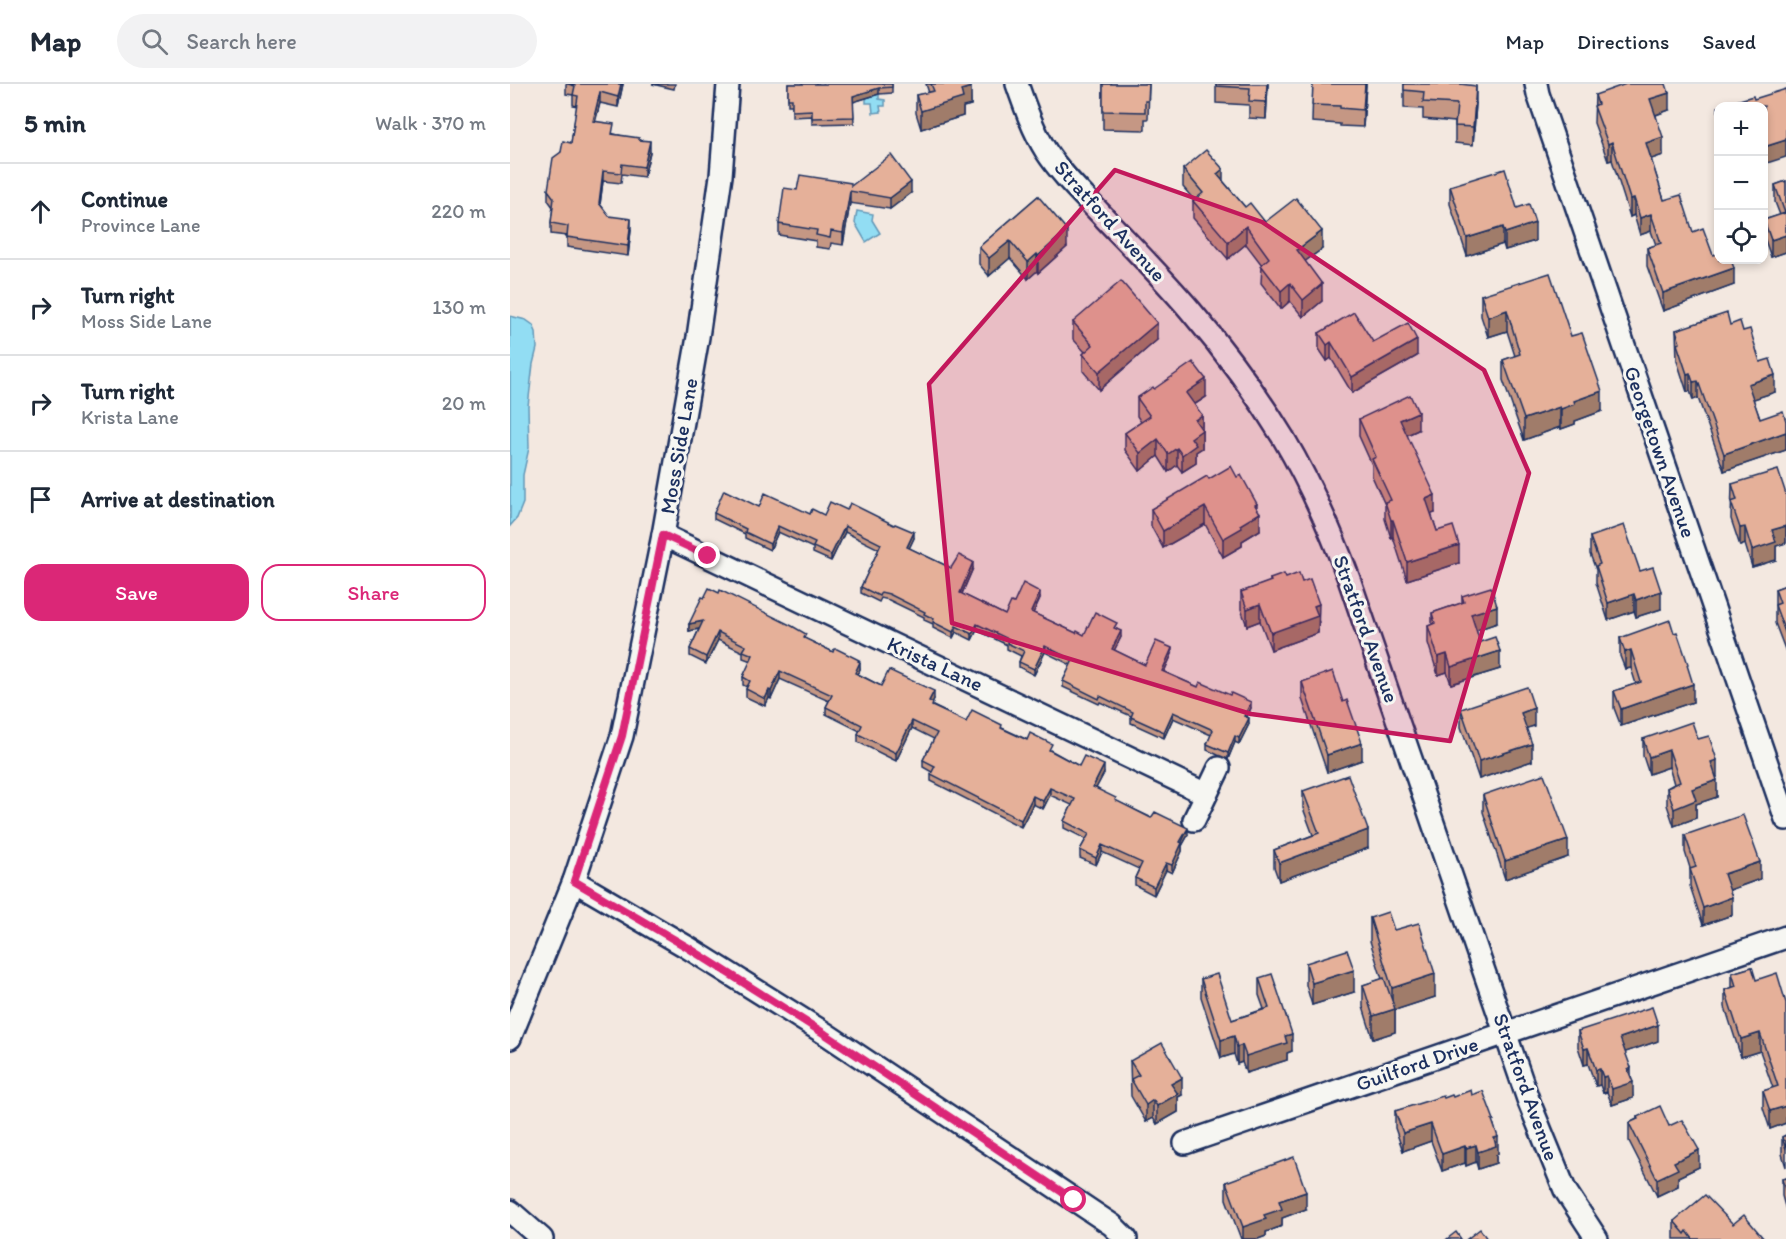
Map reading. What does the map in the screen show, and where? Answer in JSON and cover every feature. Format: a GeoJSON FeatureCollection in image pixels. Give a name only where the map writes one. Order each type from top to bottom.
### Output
{"type":"FeatureCollection","features":[{"type":"Feature","properties":{"kind":"street","name":"Moss Side Lane"},"geometry":{"type":"LineString","coordinates":[[510,1038],[574,881],[622,736],[663,535],[698,337],[721,176],[728,84]]}},
{"type":"Feature","properties":{"kind":"street","name":"Stratford Avenue"},"geometry":{"type":"LineString","coordinates":[[1017,84],[1028,117],[1046,151],[1070,181],[1169,286],[1238,369],[1284,440],[1315,498],[1334,538],[1349,579],[1529,1102],[1565,1190],[1597,1239]]}},
{"type":"Feature","properties":{"kind":"street","name":"Georgetown Avenue"},"geometry":{"type":"LineString","coordinates":[[1536,84],[1786,819]]}},
{"type":"Feature","properties":{"kind":"street","name":"Krista Lane"},"geometry":{"type":"LineString","coordinates":[[663,535],[1206,794]]}},
{"type":"Feature","properties":{"kind":"street"},"geometry":{"type":"LineString","coordinates":[[1194,820],[1219,768]]}},
{"type":"Feature","properties":{"kind":"street"},"geometry":{"type":"LineString","coordinates":[[574,881],[687,947],[825,1034],[1112,1225],[1126,1239]]}},
{"type":"Feature","properties":{"kind":"street","name":"Guilford Drive"},"geometry":{"type":"LineString","coordinates":[[1185,1143],[1786,937]]}},
{"type":"Feature","properties":{"kind":"street"},"geometry":{"type":"LineString","coordinates":[[510,1211],[542,1239]]}},
{"type":"Feature","properties":{"kind":"highlighted area"},"geometry":{"type":"Polygon","coordinates":[[[1115,170],[1262,222],[1484,370],[1529,473],[1450,741],[1251,714],[952,623],[929,384],[1115,170]]]}},
{"type":"Feature","properties":{"kind":"water"},"geometry":{"type":"Polygon","coordinates":[[[879,94],[879,99],[885,100],[885,106],[880,106],[881,112],[873,113],[872,103],[866,103],[866,96],[879,94]]]}},
{"type":"Feature","properties":{"kind":"water"},"geometry":{"type":"Polygon","coordinates":[[[857,211],[873,214],[872,220],[880,233],[866,242],[855,223],[857,211]]]}},
{"type":"Feature","properties":{"kind":"water"},"geometry":{"type":"Polygon","coordinates":[[[510,316],[526,320],[533,325],[537,348],[528,406],[529,448],[523,475],[523,503],[517,518],[510,526],[510,316]]]}},
{"type":"Feature","properties":{"kind":"building"},"geometry":{"type":"Polygon","coordinates":[[[568,84],[621,84],[618,97],[600,92],[593,121],[614,124],[612,134],[650,141],[644,167],[622,164],[621,173],[603,171],[599,203],[609,216],[631,219],[628,246],[567,237],[568,226],[551,223],[554,198],[548,190],[553,158],[561,152],[563,141],[571,143],[578,96],[573,95],[575,86],[568,84]]]}},
{"type":"Feature","properties":{"kind":"building"},"geometry":{"type":"Polygon","coordinates":[[[788,84],[892,84],[892,87],[879,88],[853,96],[854,117],[812,118],[812,110],[792,111],[792,99],[788,99],[788,84]]]}},
{"type":"Feature","properties":{"kind":"building"},"geometry":{"type":"Polygon","coordinates":[[[931,84],[970,84],[971,87],[961,90],[963,98],[921,111],[916,95],[934,91],[931,84]]]}},
{"type":"Feature","properties":{"kind":"building"},"geometry":{"type":"Polygon","coordinates":[[[1103,84],[1149,84],[1145,112],[1103,111],[1103,84]]]}},
{"type":"Feature","properties":{"kind":"building"},"geometry":{"type":"Polygon","coordinates":[[[1216,84],[1267,84],[1266,102],[1249,101],[1250,88],[1216,86],[1216,84]]]}},
{"type":"Feature","properties":{"kind":"building"},"geometry":{"type":"Polygon","coordinates":[[[1313,84],[1365,84],[1363,110],[1312,105],[1313,84]]]}},
{"type":"Feature","properties":{"kind":"building"},"geometry":{"type":"Polygon","coordinates":[[[1404,84],[1476,86],[1473,127],[1455,126],[1457,104],[1423,102],[1424,92],[1404,90],[1404,84]]]}},
{"type":"Feature","properties":{"kind":"building"},"geometry":{"type":"Polygon","coordinates":[[[1626,84],[1666,84],[1669,93],[1650,99],[1663,137],[1646,143],[1664,200],[1681,195],[1693,232],[1703,228],[1714,255],[1714,264],[1732,264],[1734,268],[1663,293],[1647,248],[1661,243],[1651,214],[1640,218],[1634,198],[1630,199],[1612,142],[1608,144],[1594,106],[1598,104],[1595,95],[1626,84]]]}},
{"type":"Feature","properties":{"kind":"building"},"geometry":{"type":"Polygon","coordinates":[[[1786,89],[1786,140],[1768,146],[1768,102],[1733,102],[1753,96],[1754,99],[1786,89]]]}},
{"type":"Feature","properties":{"kind":"building"},"geometry":{"type":"Polygon","coordinates":[[[1206,150],[1223,169],[1217,174],[1245,207],[1250,203],[1265,222],[1296,198],[1322,231],[1297,250],[1322,284],[1303,300],[1290,283],[1281,291],[1261,265],[1269,258],[1246,226],[1228,242],[1193,201],[1203,193],[1183,169],[1206,150]]]}},
{"type":"Feature","properties":{"kind":"building"},"geometry":{"type":"Polygon","coordinates":[[[891,155],[911,182],[890,198],[850,191],[843,233],[831,231],[830,238],[816,235],[817,230],[779,224],[784,188],[797,190],[800,175],[851,183],[851,186],[891,155]]]}},
{"type":"Feature","properties":{"kind":"building"},"geometry":{"type":"Polygon","coordinates":[[[1505,169],[1517,208],[1529,204],[1535,223],[1505,233],[1503,227],[1467,238],[1450,186],[1505,169]]]}},
{"type":"Feature","properties":{"kind":"building"},"geometry":{"type":"Polygon","coordinates":[[[1786,181],[1786,235],[1771,240],[1768,219],[1785,213],[1775,185],[1786,181]]]}},
{"type":"Feature","properties":{"kind":"building"},"geometry":{"type":"Polygon","coordinates":[[[1038,196],[1067,230],[1028,262],[1010,241],[989,258],[979,247],[1038,196]]]}},
{"type":"Feature","properties":{"kind":"building"},"geometry":{"type":"Polygon","coordinates":[[[1550,273],[1571,336],[1582,333],[1602,391],[1574,401],[1575,404],[1524,419],[1503,360],[1520,354],[1507,310],[1488,317],[1481,295],[1550,273]]]}},
{"type":"Feature","properties":{"kind":"building"},"geometry":{"type":"Polygon","coordinates":[[[1121,281],[1157,323],[1099,372],[1083,354],[1093,345],[1073,322],[1121,281]]]}},
{"type":"Feature","properties":{"kind":"building"},"geometry":{"type":"Polygon","coordinates":[[[1354,312],[1373,342],[1408,323],[1417,340],[1352,377],[1331,342],[1327,345],[1319,333],[1354,312]]]}},
{"type":"Feature","properties":{"kind":"building"},"geometry":{"type":"Polygon","coordinates":[[[1727,313],[1730,325],[1740,321],[1743,331],[1750,329],[1760,362],[1770,359],[1775,375],[1748,384],[1760,419],[1783,411],[1786,432],[1724,454],[1698,381],[1693,382],[1690,373],[1687,374],[1677,344],[1680,343],[1676,330],[1727,313]]]}},
{"type":"Feature","properties":{"kind":"building"},"geometry":{"type":"Polygon","coordinates":[[[1193,362],[1206,379],[1186,393],[1202,415],[1195,420],[1202,430],[1191,438],[1196,445],[1182,455],[1177,448],[1168,454],[1158,439],[1140,453],[1125,433],[1150,416],[1137,398],[1193,362]]]}},
{"type":"Feature","properties":{"kind":"building"},"geometry":{"type":"Polygon","coordinates":[[[1410,395],[1418,412],[1400,420],[1435,495],[1426,499],[1437,531],[1453,526],[1459,545],[1407,562],[1385,502],[1391,500],[1372,459],[1376,457],[1359,419],[1410,395]]]}},
{"type":"Feature","properties":{"kind":"building"},"geometry":{"type":"Polygon","coordinates":[[[1231,466],[1237,477],[1241,475],[1260,513],[1240,525],[1242,528],[1223,539],[1205,507],[1163,531],[1151,509],[1207,476],[1209,479],[1231,466]]]}},
{"type":"Feature","properties":{"kind":"building"},"geometry":{"type":"Polygon","coordinates":[[[1778,470],[1786,494],[1786,526],[1772,530],[1776,542],[1752,550],[1745,527],[1740,528],[1731,502],[1737,500],[1732,484],[1778,470]]]}},
{"type":"Feature","properties":{"kind":"building"},"geometry":{"type":"Polygon","coordinates":[[[724,490],[759,507],[765,493],[810,514],[812,509],[824,515],[830,502],[847,510],[850,503],[894,525],[914,532],[907,547],[951,568],[959,555],[973,562],[960,593],[1005,615],[1011,602],[1014,603],[1023,583],[1040,592],[1031,612],[1084,635],[1095,612],[1117,623],[1114,628],[1121,631],[1112,649],[1145,665],[1156,641],[1172,648],[1162,671],[1198,687],[1200,682],[1251,702],[1244,716],[1249,718],[1239,738],[1235,736],[1228,753],[1207,744],[1213,730],[1173,712],[1164,732],[1131,717],[1133,712],[1100,696],[1099,699],[1063,681],[1073,660],[1045,646],[1034,669],[1019,662],[1024,651],[1007,643],[1008,639],[977,624],[972,634],[956,626],[953,632],[933,622],[934,619],[924,614],[925,612],[889,594],[881,592],[879,596],[861,587],[881,544],[845,526],[831,555],[813,547],[815,543],[778,526],[770,544],[714,513],[724,490]]]}},
{"type":"Feature","properties":{"kind":"building"},"geometry":{"type":"Polygon","coordinates":[[[1624,525],[1640,571],[1653,567],[1661,591],[1636,600],[1634,594],[1608,603],[1596,566],[1600,564],[1590,537],[1624,525]]]}},
{"type":"Feature","properties":{"kind":"building"},"geometry":{"type":"Polygon","coordinates":[[[1299,573],[1302,582],[1310,579],[1319,604],[1314,606],[1318,616],[1271,633],[1260,604],[1247,609],[1241,592],[1284,574],[1286,578],[1299,573]]]}},
{"type":"Feature","properties":{"kind":"building"},"geometry":{"type":"Polygon","coordinates":[[[1786,585],[1786,635],[1775,605],[1780,603],[1775,589],[1786,585]]]}},
{"type":"Feature","properties":{"kind":"building"},"geometry":{"type":"Polygon","coordinates":[[[1491,587],[1497,606],[1471,614],[1480,642],[1495,637],[1500,651],[1451,667],[1447,654],[1438,657],[1428,626],[1435,623],[1432,613],[1464,602],[1462,596],[1491,587]]]}},
{"type":"Feature","properties":{"kind":"building"},"geometry":{"type":"Polygon","coordinates":[[[709,588],[719,593],[720,590],[792,626],[806,634],[804,638],[833,652],[837,649],[859,660],[855,673],[881,686],[889,670],[934,691],[929,701],[933,703],[932,706],[966,722],[972,710],[1002,725],[1001,728],[1027,740],[1030,733],[1052,744],[1049,750],[1079,766],[1084,756],[1104,765],[1093,787],[1151,818],[1155,812],[1188,828],[1172,865],[1166,863],[1154,887],[1135,878],[1142,863],[1102,845],[1096,858],[1080,850],[1089,834],[1064,821],[1075,799],[1050,788],[1043,801],[1033,796],[1021,820],[931,774],[935,766],[923,760],[937,733],[912,721],[896,753],[858,734],[862,725],[826,707],[832,695],[780,671],[765,699],[746,689],[750,681],[743,677],[753,655],[743,651],[746,646],[718,632],[706,657],[690,649],[703,621],[689,624],[709,588]]]}},
{"type":"Feature","properties":{"kind":"building"},"geometry":{"type":"Polygon","coordinates":[[[1670,620],[1674,633],[1677,632],[1693,684],[1621,709],[1614,691],[1641,682],[1631,650],[1625,652],[1620,638],[1670,620]]]}},
{"type":"Feature","properties":{"kind":"building"},"geometry":{"type":"Polygon","coordinates":[[[1333,671],[1343,702],[1347,700],[1362,743],[1327,755],[1302,682],[1333,671]]]}},
{"type":"Feature","properties":{"kind":"building"},"geometry":{"type":"Polygon","coordinates":[[[1527,687],[1534,708],[1521,713],[1532,744],[1479,761],[1461,709],[1527,687]]]}},
{"type":"Feature","properties":{"kind":"building"},"geometry":{"type":"Polygon","coordinates":[[[1692,722],[1698,739],[1709,736],[1717,760],[1711,762],[1717,780],[1692,789],[1696,800],[1674,809],[1667,788],[1680,782],[1669,750],[1649,757],[1643,739],[1692,722]]]}},
{"type":"Feature","properties":{"kind":"building"},"geometry":{"type":"Polygon","coordinates":[[[1544,774],[1568,840],[1505,861],[1483,795],[1544,774]]]}},
{"type":"Feature","properties":{"kind":"building"},"geometry":{"type":"Polygon","coordinates":[[[1348,775],[1368,830],[1279,863],[1274,850],[1319,833],[1303,791],[1348,775]]]}},
{"type":"Feature","properties":{"kind":"building"},"geometry":{"type":"Polygon","coordinates":[[[1743,815],[1760,862],[1724,874],[1732,897],[1703,908],[1690,869],[1696,867],[1685,835],[1743,815]]]}},
{"type":"Feature","properties":{"kind":"building"},"geometry":{"type":"Polygon","coordinates":[[[1388,912],[1394,930],[1419,923],[1435,974],[1392,988],[1370,918],[1388,912]]]}},
{"type":"Feature","properties":{"kind":"building"},"geometry":{"type":"Polygon","coordinates":[[[1347,950],[1354,970],[1312,983],[1306,963],[1347,950]]]}},
{"type":"Feature","properties":{"kind":"building"},"geometry":{"type":"Polygon","coordinates":[[[1752,967],[1756,980],[1777,973],[1786,1003],[1786,1106],[1770,1111],[1763,1091],[1778,1086],[1760,1033],[1741,1039],[1725,990],[1736,986],[1732,973],[1752,967]]]}},
{"type":"Feature","properties":{"kind":"building"},"geometry":{"type":"Polygon","coordinates":[[[1217,974],[1232,1020],[1269,1008],[1259,978],[1272,974],[1292,1034],[1285,1036],[1287,1043],[1246,1056],[1242,1045],[1237,1047],[1234,1036],[1221,1040],[1201,979],[1217,974]]]}},
{"type":"Feature","properties":{"kind":"building"},"geometry":{"type":"Polygon","coordinates":[[[1384,978],[1395,1009],[1373,1016],[1363,985],[1384,978]]]}},
{"type":"Feature","properties":{"kind":"building"},"geometry":{"type":"Polygon","coordinates":[[[1652,1007],[1658,1025],[1620,1038],[1631,1068],[1628,1070],[1633,1082],[1612,1089],[1607,1076],[1603,1077],[1600,1069],[1596,1070],[1588,1048],[1584,1049],[1578,1031],[1652,1007]]]}},
{"type":"Feature","properties":{"kind":"building"},"geometry":{"type":"Polygon","coordinates":[[[1162,1043],[1182,1078],[1171,1084],[1178,1094],[1157,1106],[1153,1100],[1146,1105],[1131,1079],[1139,1075],[1130,1061],[1162,1043]]]}},
{"type":"Feature","properties":{"kind":"building"},"geometry":{"type":"Polygon","coordinates":[[[1471,1090],[1472,1095],[1483,1091],[1494,1120],[1492,1120],[1498,1137],[1494,1138],[1496,1146],[1478,1152],[1476,1145],[1466,1148],[1465,1146],[1442,1154],[1431,1124],[1403,1133],[1395,1111],[1443,1096],[1444,1098],[1452,1095],[1453,1097],[1471,1090]]]}},
{"type":"Feature","properties":{"kind":"building"},"geometry":{"type":"Polygon","coordinates":[[[1660,1106],[1669,1126],[1682,1120],[1699,1150],[1674,1162],[1678,1169],[1657,1179],[1629,1123],[1660,1106]]]}},
{"type":"Feature","properties":{"kind":"building"},"geometry":{"type":"Polygon","coordinates":[[[1786,1135],[1786,1149],[1782,1137],[1786,1135]]]}},
{"type":"Feature","properties":{"kind":"building"},"geometry":{"type":"Polygon","coordinates":[[[1294,1157],[1306,1192],[1279,1201],[1282,1209],[1264,1215],[1266,1219],[1243,1227],[1226,1182],[1294,1157]]]}},
{"type":"Feature","properties":{"kind":"building"},"geometry":{"type":"Polygon","coordinates":[[[1786,1178],[1786,1192],[1782,1179],[1786,1178]]]}},
{"type":"Feature","properties":{"kind":"building"},"geometry":{"type":"Polygon","coordinates":[[[1705,1195],[1733,1224],[1744,1215],[1764,1239],[1693,1239],[1687,1231],[1685,1234],[1674,1221],[1705,1195]]]}},
{"type":"Feature","properties":{"kind":"building"},"geometry":{"type":"Polygon","coordinates":[[[1480,1229],[1487,1239],[1467,1239],[1480,1229]]]}},
{"type":"Feature","properties":{"kind":"building"},"geometry":{"type":"Polygon","coordinates":[[[1456,1232],[1461,1239],[1447,1239],[1456,1232]]]}},
{"type":"Feature","properties":{"kind":"route"},"geometry":{"type":"LineString","coordinates":[[708,556],[663,535],[622,736],[574,881],[687,947],[825,1034],[1074,1200]]}}]}
